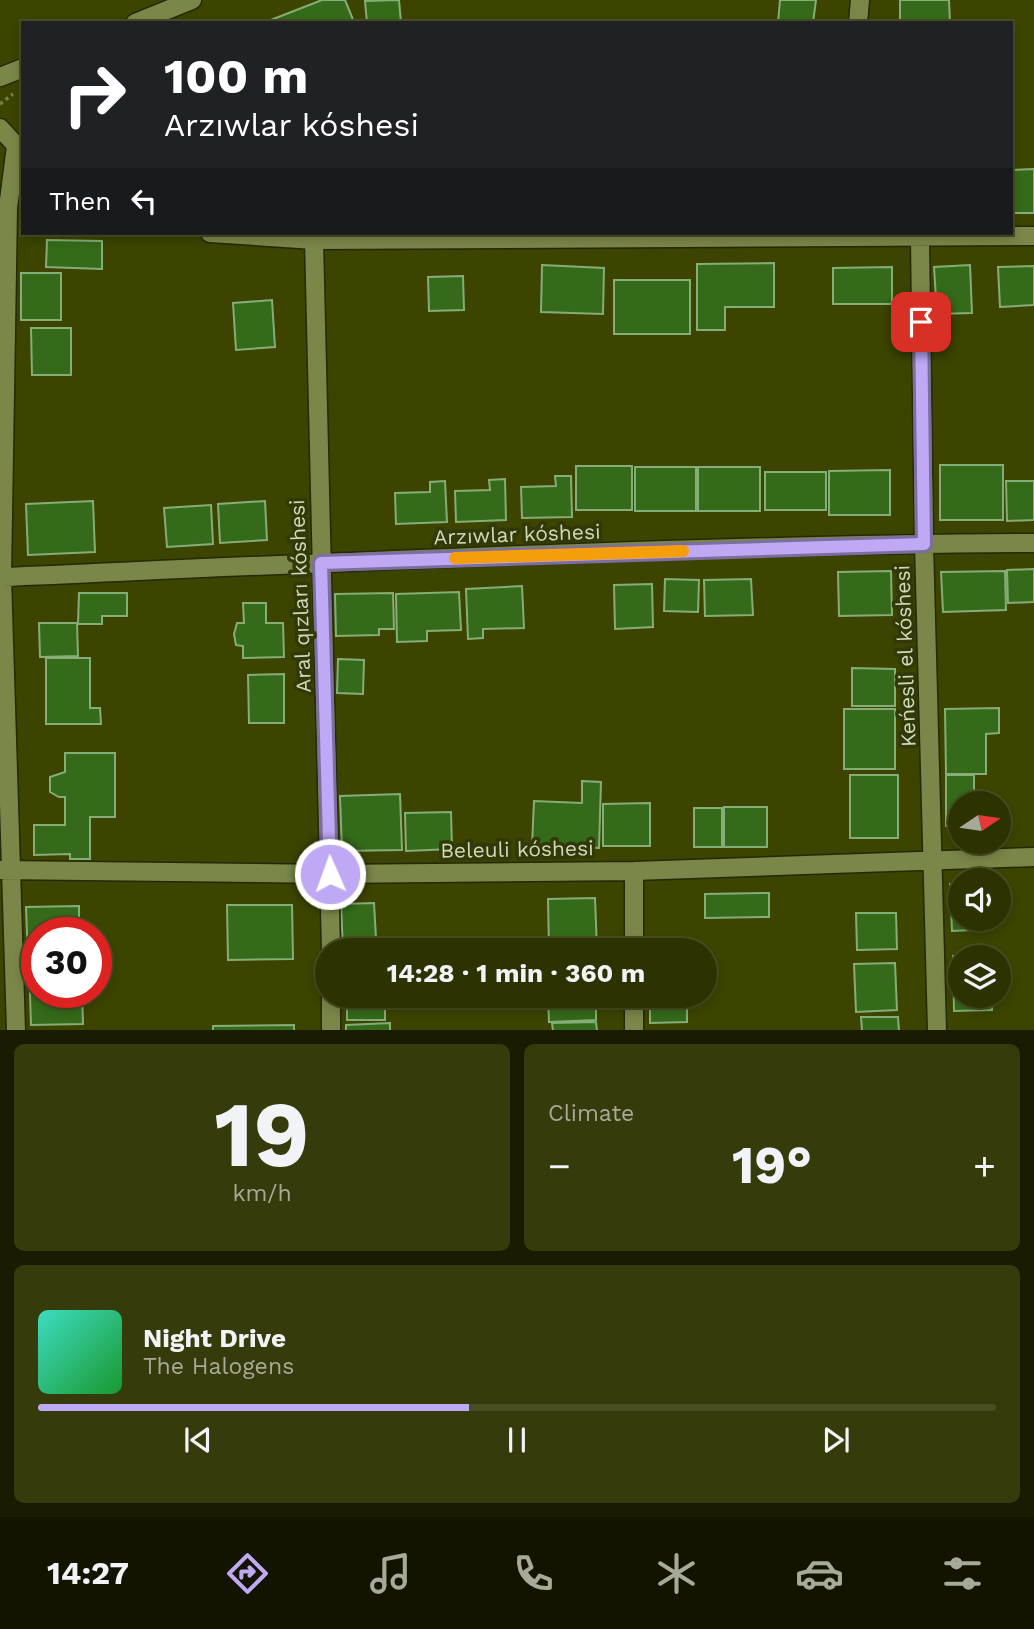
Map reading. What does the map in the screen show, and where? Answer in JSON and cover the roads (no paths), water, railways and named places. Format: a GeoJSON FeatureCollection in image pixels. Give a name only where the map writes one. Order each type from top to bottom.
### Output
{"type":"FeatureCollection","features":[{"type":"Feature","properties":{"kind":"street"},"geometry":{"type":"LineString","coordinates":[[140,21],[192,0]]}},
{"type":"Feature","properties":{"kind":"street"},"geometry":{"type":"LineString","coordinates":[[858,21],[860,0]]}},
{"type":"Feature","properties":{"kind":"street"},"geometry":{"type":"LineString","coordinates":[[0,77],[21,69]]}},
{"type":"Feature","properties":{"kind":"street"},"geometry":{"type":"LineString","coordinates":[[0,128],[19,149],[8,208],[2,577],[5,870],[16,1030]]}},
{"type":"Feature","properties":{"kind":"street"},"geometry":{"type":"LineString","coordinates":[[240,235],[314,240],[838,236],[920,239],[1034,236]]}},
{"type":"Feature","properties":{"kind":"street","name":"Keńesli el kóshesi"},"geometry":{"type":"LineString","coordinates":[[920,239],[924,544],[937,1030]]}},
{"type":"Feature","properties":{"kind":"street","name":"Aral qızları kóshesi"},"geometry":{"type":"LineString","coordinates":[[314,240],[331,938]]}},
{"type":"Feature","properties":{"kind":"street","name":"Arzıwlar kóshesi"},"geometry":{"type":"LineString","coordinates":[[2,577],[321,563],[1034,543]]}},
{"type":"Feature","properties":{"kind":"street","name":"Beleuli kóshesi"},"geometry":{"type":"LineString","coordinates":[[5,870],[330,874],[634,871],[1034,857]]}},
{"type":"Feature","properties":{"kind":"street"},"geometry":{"type":"LineString","coordinates":[[634,871],[634,938]]}},
{"type":"Feature","properties":{"kind":"street"},"geometry":{"type":"LineString","coordinates":[[331,1008],[331,1030]]}},
{"type":"Feature","properties":{"kind":"street"},"geometry":{"type":"LineString","coordinates":[[634,1008],[634,1030]]}}]}
